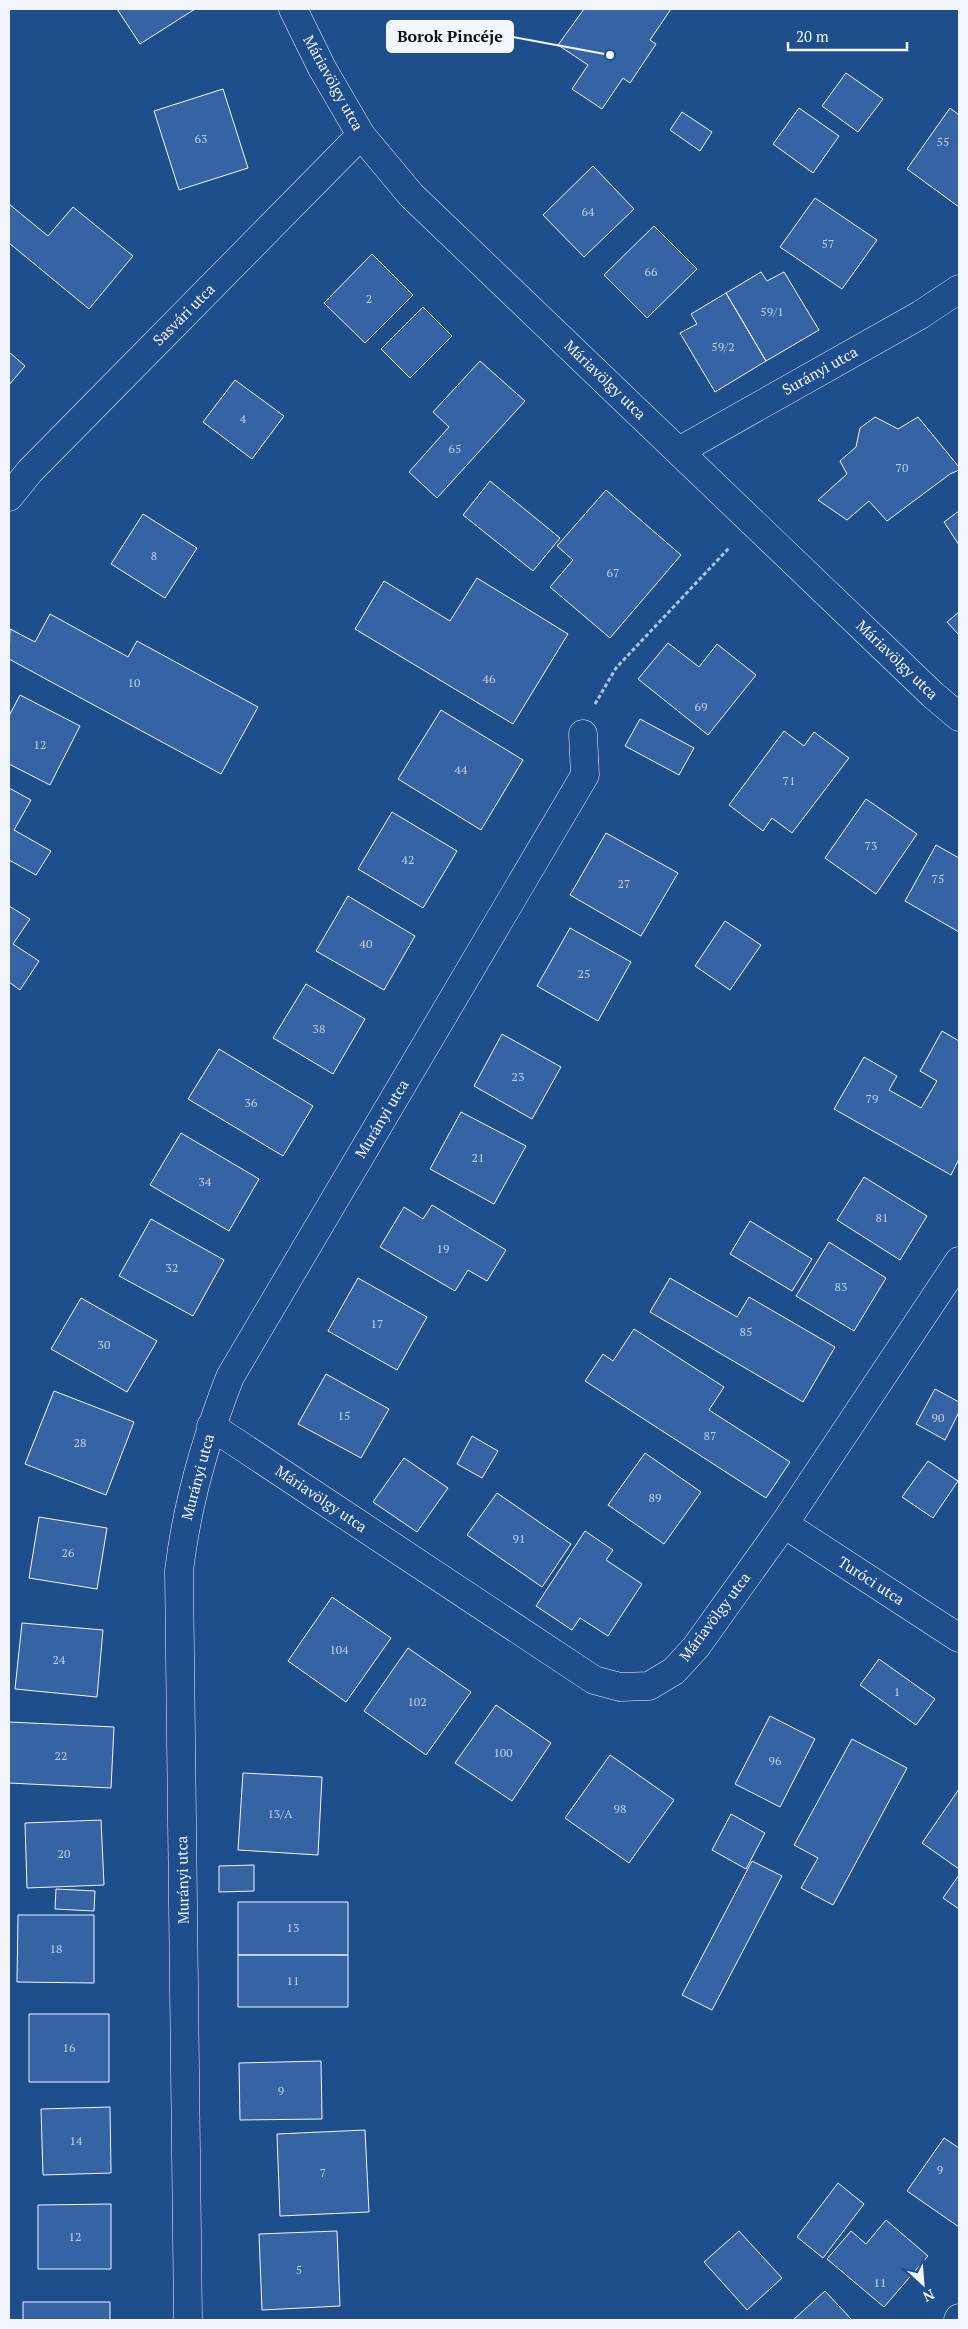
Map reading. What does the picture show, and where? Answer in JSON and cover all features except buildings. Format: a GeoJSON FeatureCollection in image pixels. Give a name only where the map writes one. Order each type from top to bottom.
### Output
{"type":"FeatureCollection","features":[{"type":"Feature","properties":{"kind":"street","name":"Máriavölgy utca"},"geometry":{"type":"LineString","coordinates":[[293,9],[322,68],[361,135],[411,195],[933,695],[959,717]]}},
{"type":"Feature","properties":{"kind":"street","name":"Sasvári utca"},"geometry":{"type":"LineString","coordinates":[[9,497],[30,471],[361,135]]}},
{"type":"Feature","properties":{"kind":"street","name":"Surányi utca"},"geometry":{"type":"LineString","coordinates":[[679,451],[920,315],[959,289]]}},
{"type":"Feature","properties":{"kind":"street","name":"Murányi utca"},"geometry":{"type":"LineString","coordinates":[[188,2320],[179,1571],[184,1528],[192,1489],[211,1426],[230,1377],[585,775],[583,734]]}},
{"type":"Feature","properties":{"kind":"street","name":"Máriavölgy utca"},"geometry":{"type":"LineString","coordinates":[[211,1426],[594,1680],[620,1687],[649,1686],[674,1671],[696,1647],[784,1524],[959,1261]]}},
{"type":"Feature","properties":{"kind":"street","name":"Turóci utca"},"geometry":{"type":"LineString","coordinates":[[784,1524],[959,1638]]}},
{"type":"Feature","properties":{"kind":"path"},"geometry":{"type":"LineString","coordinates":[[583,734],[596,701],[616,668],[754,523]]}},
{"type":"Feature","properties":{"kind":"place","name":"Borok Pincéje"},"geometry":{"type":"Point","coordinates":[610,55]}}]}
